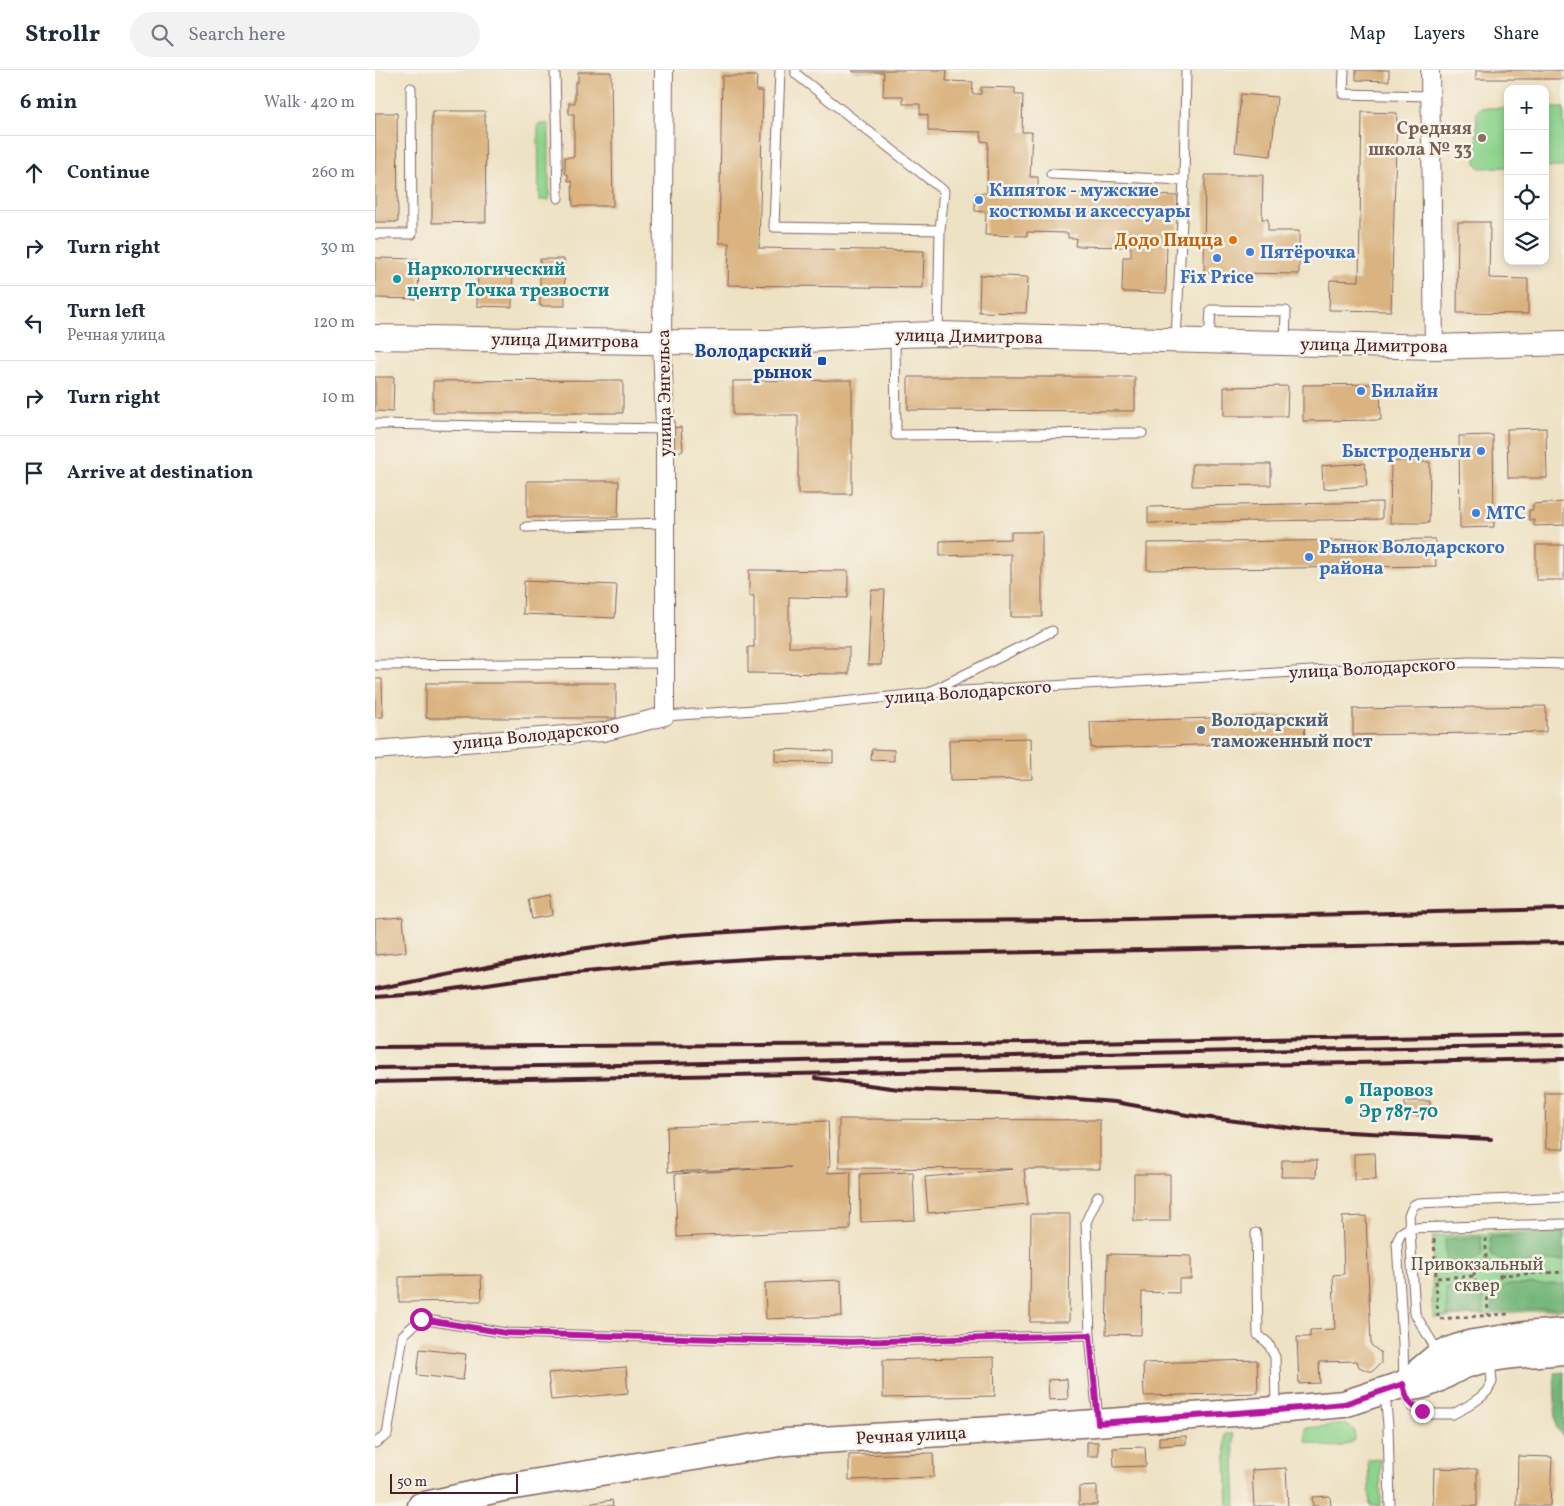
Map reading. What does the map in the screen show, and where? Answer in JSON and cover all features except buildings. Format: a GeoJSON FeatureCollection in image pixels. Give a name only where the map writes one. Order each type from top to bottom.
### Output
{"type":"FeatureCollection","features":[{"type":"Feature","properties":{"kind":"main road","name":"улица Димитрова"},"geometry":{"type":"LineString","coordinates":[[375,337],[766,342],[895,334],[938,334],[1434,347],[1564,343]]}},
{"type":"Feature","properties":{"kind":"main road","name":"Речная улица"},"geometry":{"type":"LineString","coordinates":[[421,1506],[502,1488],[786,1442],[1098,1423],[1344,1404],[1394,1388],[1419,1387],[1446,1362],[1473,1343],[1525,1335],[1564,1332]]}},
{"type":"Feature","properties":{"kind":"main road","name":"Речная улица"},"geometry":{"type":"LineString","coordinates":[[1446,1362],[1466,1365],[1490,1358],[1564,1351]]}},
{"type":"Feature","properties":{"kind":"street","name":"улица Энгельса"},"geometry":{"type":"LineString","coordinates":[[664,70],[662,342],[665,428],[665,716]]}},
{"type":"Feature","properties":{"kind":"street"},"geometry":{"type":"LineString","coordinates":[[1430,70],[1434,347]]}},
{"type":"Feature","properties":{"kind":"street","name":"улица Володарского"},"geometry":{"type":"LineString","coordinates":[[375,750],[603,732],[665,716]]}},
{"type":"Feature","properties":{"kind":"lane"},"geometry":{"type":"LineString","coordinates":[[555,70],[558,198]]}},
{"type":"Feature","properties":{"kind":"lane"},"geometry":{"type":"LineString","coordinates":[[780,70],[774,227],[940,230]]}},
{"type":"Feature","properties":{"kind":"lane"},"geometry":{"type":"LineString","coordinates":[[796,70],[796,74],[944,191],[940,230],[938,334]]}},
{"type":"Feature","properties":{"kind":"lane"},"geometry":{"type":"LineString","coordinates":[[1176,340],[1184,180],[1186,70]]}},
{"type":"Feature","properties":{"kind":"lane"},"geometry":{"type":"LineString","coordinates":[[1344,70],[1343,94],[1430,96]]}},
{"type":"Feature","properties":{"kind":"lane"},"geometry":{"type":"LineString","coordinates":[[375,234],[413,234],[411,88]]}},
{"type":"Feature","properties":{"kind":"lane"},"geometry":{"type":"LineString","coordinates":[[1051,174],[1184,180]]}},
{"type":"Feature","properties":{"kind":"lane"},"geometry":{"type":"LineString","coordinates":[[1209,341],[1211,310],[1286,311],[1285,343]]}},
{"type":"Feature","properties":{"kind":"lane"},"geometry":{"type":"LineString","coordinates":[[895,334],[896,435],[1142,433]]}},
{"type":"Feature","properties":{"kind":"lane"},"geometry":{"type":"LineString","coordinates":[[375,424],[665,428]]}},
{"type":"Feature","properties":{"kind":"lane"},"geometry":{"type":"LineString","coordinates":[[526,527],[665,523]]}},
{"type":"Feature","properties":{"kind":"lane"},"geometry":{"type":"LineString","coordinates":[[927,693],[1052,631]]}},
{"type":"Feature","properties":{"kind":"lane","name":"улица Володарского"},"geometry":{"type":"LineString","coordinates":[[665,716],[785,708],[927,693],[1469,662],[1564,664]]}},
{"type":"Feature","properties":{"kind":"lane"},"geometry":{"type":"LineString","coordinates":[[375,665],[665,664]]}},
{"type":"Feature","properties":{"kind":"lane"},"geometry":{"type":"LineString","coordinates":[[1098,1196],[1086,1222],[1090,1335],[1098,1423]]}},
{"type":"Feature","properties":{"kind":"lane"},"geometry":{"type":"LineString","coordinates":[[1446,1362],[1415,1314],[1409,1228],[1410,1212],[1414,1205],[1564,1197]]}},
{"type":"Feature","properties":{"kind":"lane"},"geometry":{"type":"LineString","coordinates":[[1390,1506],[1388,1425],[1403,1343],[1397,1242],[1401,1233],[1409,1228],[1564,1224]]}},
{"type":"Feature","properties":{"kind":"lane"},"geometry":{"type":"LineString","coordinates":[[1256,1233],[1259,1334],[1268,1343],[1275,1357],[1277,1410]]}},
{"type":"Feature","properties":{"kind":"lane"},"geometry":{"type":"LineString","coordinates":[[375,1443],[387,1435],[403,1335],[421,1319],[506,1333],[851,1342],[1090,1335]]}},
{"type":"Feature","properties":{"kind":"lane"},"geometry":{"type":"LineString","coordinates":[[1394,1388],[1406,1396],[1412,1407],[1432,1414],[1453,1414],[1468,1406],[1487,1390],[1491,1382],[1490,1358]]}},
{"type":"Feature","properties":{"kind":"path"},"geometry":{"type":"LineString","coordinates":[[1486,1262],[1485,1236],[1495,1236]]}},
{"type":"Feature","properties":{"kind":"path"},"geometry":{"type":"LineString","coordinates":[[1443,1238],[1434,1239],[1438,1318],[1517,1314]]}},
{"type":"Feature","properties":{"kind":"path"},"geometry":{"type":"LineString","coordinates":[[1486,1262],[1495,1264],[1499,1269],[1500,1275],[1496,1286],[1487,1289],[1479,1286],[1473,1276],[1478,1265],[1486,1262]]}},
{"type":"Feature","properties":{"kind":"path"},"geometry":{"type":"LineString","coordinates":[[1500,1275],[1564,1272]]}},
{"type":"Feature","properties":{"kind":"path"},"geometry":{"type":"LineString","coordinates":[[1436,1278],[1473,1276]]}},
{"type":"Feature","properties":{"kind":"path"},"geometry":{"type":"LineString","coordinates":[[1487,1289],[1488,1316]]}},
{"type":"Feature","properties":{"kind":"green space"},"geometry":{"type":"Polygon","coordinates":[[[1480,108],[1504,108],[1504,167],[1480,168],[1476,163],[1477,112],[1480,108]]]}},
{"type":"Feature","properties":{"kind":"green space"},"geometry":{"type":"Polygon","coordinates":[[[1549,108],[1564,108],[1564,167],[1549,167],[1549,108]]]}},
{"type":"Feature","properties":{"kind":"green space"},"geometry":{"type":"Polygon","coordinates":[[[538,124],[549,124],[549,200],[539,200],[538,124]]]}},
{"type":"Feature","properties":{"kind":"green space","name":"Привокзальный сквер"},"geometry":{"type":"Polygon","coordinates":[[[1564,1230],[1564,1309],[1434,1318],[1432,1302],[1433,1236],[1564,1230]]]}},
{"type":"Feature","properties":{"kind":"green space"},"geometry":{"type":"Polygon","coordinates":[[[1564,1233],[1564,1260],[1503,1264],[1499,1259],[1491,1256],[1490,1237],[1564,1233]]]}},
{"type":"Feature","properties":{"kind":"green space"},"geometry":{"type":"Polygon","coordinates":[[[1481,1237],[1482,1256],[1474,1260],[1469,1266],[1446,1267],[1445,1239],[1481,1237]]]}},
{"type":"Feature","properties":{"kind":"green space"},"geometry":{"type":"Polygon","coordinates":[[[1564,1284],[1564,1307],[1493,1311],[1492,1295],[1500,1291],[1504,1285],[1564,1284]]]}},
{"type":"Feature","properties":{"kind":"green space"},"geometry":{"type":"Polygon","coordinates":[[[1470,1287],[1483,1295],[1484,1314],[1447,1316],[1446,1288],[1470,1287]]]}},
{"type":"Feature","properties":{"kind":"green space"},"geometry":{"type":"Polygon","coordinates":[[[1564,1372],[1564,1437],[1556,1428],[1554,1373],[1564,1372]]]}},
{"type":"Feature","properties":{"kind":"green space"},"geometry":{"type":"Polygon","coordinates":[[[1347,1424],[1354,1430],[1355,1440],[1344,1446],[1331,1447],[1306,1442],[1305,1428],[1347,1424]]]}},
{"type":"Feature","properties":{"kind":"green space"},"geometry":{"type":"Polygon","coordinates":[[[1225,1434],[1233,1434],[1236,1506],[1228,1506],[1225,1434]]]}},
{"type":"Feature","properties":{"kind":"green space"},"geometry":{"type":"Polygon","coordinates":[[[1380,1459],[1381,1506],[1370,1506],[1368,1460],[1380,1459]]]}},
{"type":"Feature","properties":{"kind":"railway"},"geometry":{"type":"LineString","coordinates":[[375,989],[573,950],[682,935],[896,921],[1089,920],[1564,909]]}},
{"type":"Feature","properties":{"kind":"railway"},"geometry":{"type":"LineString","coordinates":[[375,997],[420,994],[542,976],[777,957],[1564,942]]}},
{"type":"Feature","properties":{"kind":"railway"},"geometry":{"type":"LineString","coordinates":[[375,1047],[959,1044],[1564,1034]]}},
{"type":"Feature","properties":{"kind":"railway"},"geometry":{"type":"LineString","coordinates":[[375,1068],[619,1065],[1564,1045]]}},
{"type":"Feature","properties":{"kind":"railway"},"geometry":{"type":"LineString","coordinates":[[375,1082],[1564,1059]]}},
{"type":"Feature","properties":{"kind":"railway"},"geometry":{"type":"LineString","coordinates":[[815,1078],[899,1089],[999,1093],[1115,1102],[1187,1115],[1308,1130],[1491,1139]]}},
{"type":"Feature","properties":{"kind":"place","name":"Средняя школа № 33"},"geometry":{"type":"Point","coordinates":[1482,138]}},
{"type":"Feature","properties":{"kind":"place","name":"Кипяток - мужские костюмы и аксессуары"},"geometry":{"type":"Point","coordinates":[979,200]}},
{"type":"Feature","properties":{"kind":"place","name":"Додо Пицца"},"geometry":{"type":"Point","coordinates":[1233,240]}},
{"type":"Feature","properties":{"kind":"place","name":"Пятёрочка"},"geometry":{"type":"Point","coordinates":[1250,252]}},
{"type":"Feature","properties":{"kind":"place","name":"Fix Price"},"geometry":{"type":"Point","coordinates":[1217,258]}},
{"type":"Feature","properties":{"kind":"place","name":"Наркологический центр Точка трезвости"},"geometry":{"type":"Point","coordinates":[397,279]}},
{"type":"Feature","properties":{"kind":"place","name":"Володарский рынок"},"geometry":{"type":"Point","coordinates":[822,361]}},
{"type":"Feature","properties":{"kind":"place","name":"Билайн"},"geometry":{"type":"Point","coordinates":[1361,391]}},
{"type":"Feature","properties":{"kind":"place","name":"Быстроденьги"},"geometry":{"type":"Point","coordinates":[1481,451]}},
{"type":"Feature","properties":{"kind":"place","name":"МТС"},"geometry":{"type":"Point","coordinates":[1476,513]}},
{"type":"Feature","properties":{"kind":"place","name":"Рынок Володарского района"},"geometry":{"type":"Point","coordinates":[1309,557]}},
{"type":"Feature","properties":{"kind":"place","name":"Володарский таможенный пост"},"geometry":{"type":"Point","coordinates":[1201,730]}},
{"type":"Feature","properties":{"kind":"place","name":"Паровоз Эр 787-70"},"geometry":{"type":"Point","coordinates":[1349,1100]}},
{"type":"Feature","properties":{"kind":"route"},"geometry":{"type":"LineString","coordinates":[[421,1319],[506,1333],[717,1339],[851,1342],[1090,1335],[1098,1423],[1344,1404],[1385,1392],[1403,1384],[1406,1396],[1412,1407],[1422,1411]]}}]}
